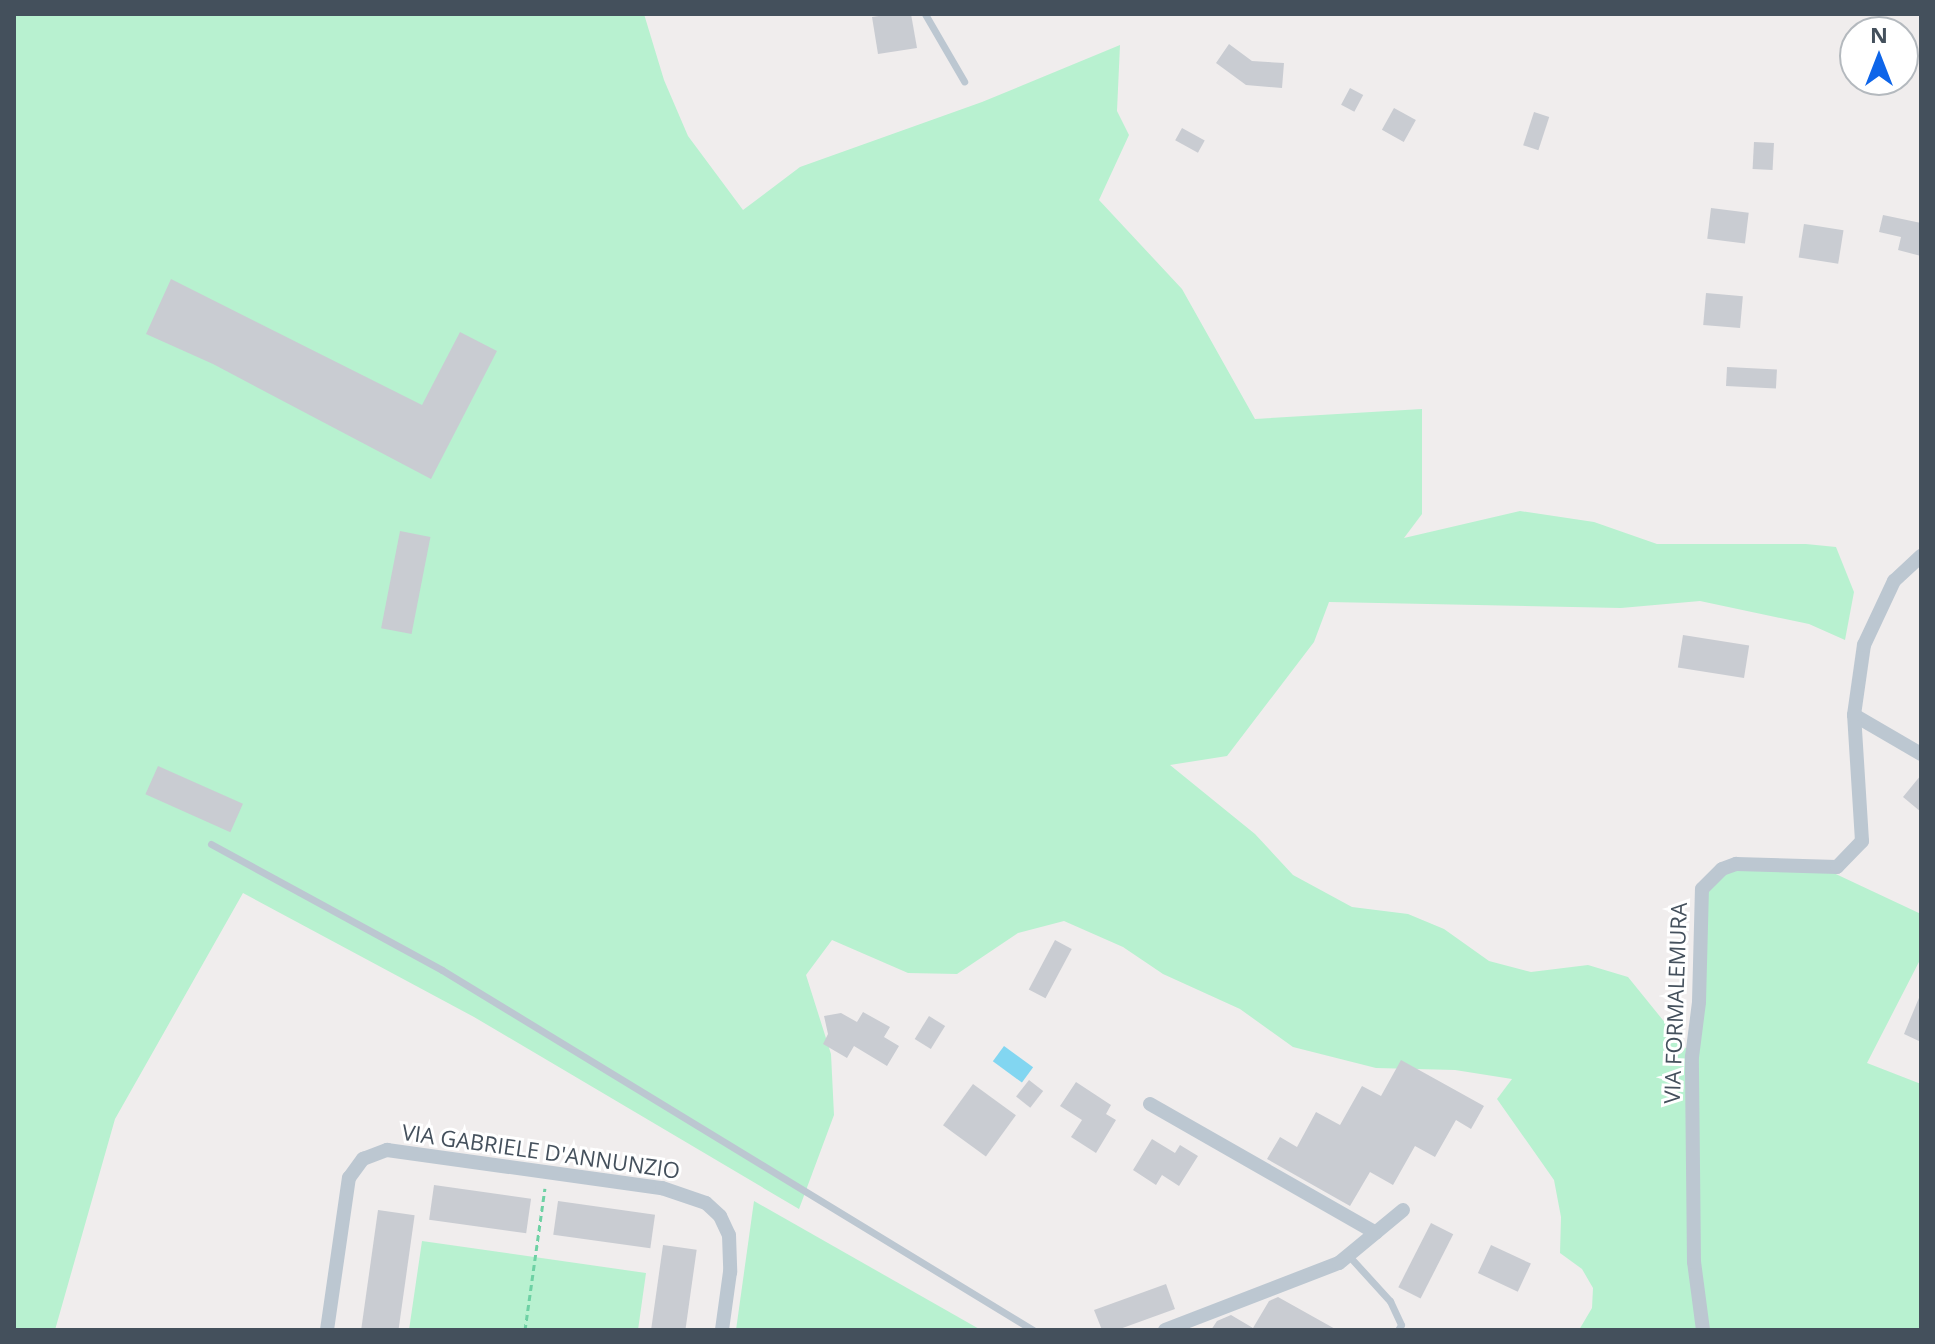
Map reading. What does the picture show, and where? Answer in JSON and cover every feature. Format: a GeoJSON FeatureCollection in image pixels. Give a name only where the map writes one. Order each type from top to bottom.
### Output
{"type":"FeatureCollection","features":[{"type":"Feature","properties":{"kind":"street","name":"VIA FORMALEMURA"},"geometry":{"type":"LineString","coordinates":[[1703,1330],[1694,1262],[1692,1057],[1700,986],[1700,897],[1709,879],[1736,864],[1837,867],[1848,860],[1862,841],[1854,715],[1864,645],[1894,581],[1921,556]]}},
{"type":"Feature","properties":{"kind":"street"},"geometry":{"type":"LineString","coordinates":[[1854,715],[1921,754]]}},
{"type":"Feature","properties":{"kind":"street"},"geometry":{"type":"LineString","coordinates":[[1150,1104],[1376,1233]]}},
{"type":"Feature","properties":{"kind":"street","name":"VIA GABRIELE D'ANNUNZIO"},"geometry":{"type":"LineString","coordinates":[[327,1330],[348,1185],[363,1159],[375,1152],[391,1150],[671,1190],[714,1208],[727,1227],[730,1247],[722,1330]]}},
{"type":"Feature","properties":{"kind":"street"},"geometry":{"type":"LineString","coordinates":[[1165,1330],[1339,1263],[1403,1210]]}},
{"type":"Feature","properties":{"kind":"lane"},"geometry":{"type":"LineString","coordinates":[[925,14],[964,81]]}},
{"type":"Feature","properties":{"kind":"lane"},"geometry":{"type":"LineString","coordinates":[[211,844],[442,970],[1033,1330]]}},
{"type":"Feature","properties":{"kind":"lane"},"geometry":{"type":"LineString","coordinates":[[1349,1255],[1390,1301],[1401,1325],[1398,1330]]}},
{"type":"Feature","properties":{"kind":"path"},"geometry":{"type":"LineString","coordinates":[[525,1330],[548,1172]]}},
{"type":"Feature","properties":{"kind":"green space"},"geometry":{"type":"Polygon","coordinates":[[[14,14],[644,14],[664,80],[688,136],[743,210],[800,167],[982,102],[1120,45],[1117,111],[1129,135],[1099,200],[1182,289],[1255,419],[1422,409],[1422,514],[1404,538],[1520,511],[1594,522],[1657,544],[1806,544],[1836,547],[1854,592],[1845,640],[1809,624],[1700,601],[1621,608],[1329,602],[1314,642],[1227,756],[1170,765],[1255,834],[1293,875],[1352,907],[1408,914],[1444,929],[1489,961],[1531,972],[1588,965],[1628,977],[1692,1056],[1700,897],[1722,869],[1823,868],[1921,914],[1921,958],[1867,1063],[1921,1084],[1921,1330],[1579,1330],[1592,1308],[1593,1288],[1582,1269],[1560,1253],[1561,1217],[1554,1180],[1497,1099],[1512,1079],[1455,1070],[1376,1068],[1293,1047],[1240,1009],[1163,974],[1123,947],[1064,921],[1018,933],[957,974],[908,973],[832,940],[806,975],[831,1054],[834,1115],[799,1209],[474,1017],[243,893],[115,1119],[55,1330],[14,1330],[14,14]]]}},
{"type":"Feature","properties":{"kind":"green space"},"geometry":{"type":"Polygon","coordinates":[[[754,1201],[981,1330],[736,1330],[754,1201]]]}},
{"type":"Feature","properties":{"kind":"green space"},"geometry":{"type":"Polygon","coordinates":[[[422,1241],[646,1273],[638,1330],[409,1330],[422,1241]]]}},
{"type":"Feature","properties":{"kind":"water"},"geometry":{"type":"Polygon","coordinates":[[[1004,1046],[1033,1067],[1022,1083],[993,1061],[1004,1046]]]}},
{"type":"Feature","properties":{"kind":"building"},"geometry":{"type":"Polygon","coordinates":[[[911,14],[917,48],[878,54],[872,17],[911,14]]]}},
{"type":"Feature","properties":{"kind":"building"},"geometry":{"type":"Polygon","coordinates":[[[1229,44],[1252,61],[1284,63],[1282,88],[1246,85],[1216,63],[1229,44]]]}},
{"type":"Feature","properties":{"kind":"building"},"geometry":{"type":"Polygon","coordinates":[[[1350,88],[1363,95],[1354,112],[1341,105],[1350,88]]]}},
{"type":"Feature","properties":{"kind":"building"},"geometry":{"type":"Polygon","coordinates":[[[1394,108],[1416,120],[1404,142],[1382,130],[1394,108]]]}},
{"type":"Feature","properties":{"kind":"building"},"geometry":{"type":"Polygon","coordinates":[[[1534,112],[1549,117],[1538,150],[1523,145],[1534,112]]]}},
{"type":"Feature","properties":{"kind":"building"},"geometry":{"type":"Polygon","coordinates":[[[1182,128],[1205,141],[1198,153],[1175,140],[1182,128]]]}},
{"type":"Feature","properties":{"kind":"building"},"geometry":{"type":"Polygon","coordinates":[[[1754,142],[1774,143],[1773,170],[1753,169],[1754,142]]]}},
{"type":"Feature","properties":{"kind":"building"},"geometry":{"type":"Polygon","coordinates":[[[1711,208],[1749,213],[1745,243],[1707,239],[1711,208]]]}},
{"type":"Feature","properties":{"kind":"building"},"geometry":{"type":"Polygon","coordinates":[[[1883,215],[1921,223],[1921,256],[1898,250],[1901,237],[1879,232],[1883,215]]]}},
{"type":"Feature","properties":{"kind":"building"},"geometry":{"type":"Polygon","coordinates":[[[1804,224],[1844,230],[1838,264],[1799,258],[1804,224]]]}},
{"type":"Feature","properties":{"kind":"building"},"geometry":{"type":"Polygon","coordinates":[[[171,279],[422,405],[460,332],[497,351],[431,479],[213,364],[146,334],[171,279]]]}},
{"type":"Feature","properties":{"kind":"building"},"geometry":{"type":"Polygon","coordinates":[[[1706,293],[1743,296],[1740,328],[1703,325],[1706,293]]]}},
{"type":"Feature","properties":{"kind":"building"},"geometry":{"type":"Polygon","coordinates":[[[1727,367],[1777,370],[1776,389],[1726,386],[1727,367]]]}},
{"type":"Feature","properties":{"kind":"building"},"geometry":{"type":"Polygon","coordinates":[[[400,531],[430,537],[412,634],[381,628],[400,531]]]}},
{"type":"Feature","properties":{"kind":"building"},"geometry":{"type":"Polygon","coordinates":[[[1683,635],[1749,645],[1744,678],[1678,668],[1683,635]]]}},
{"type":"Feature","properties":{"kind":"building"},"geometry":{"type":"Polygon","coordinates":[[[158,766],[243,804],[230,832],[145,794],[158,766]]]}},
{"type":"Feature","properties":{"kind":"building"},"geometry":{"type":"Polygon","coordinates":[[[1921,775],[1921,812],[1903,797],[1921,775]]]}},
{"type":"Feature","properties":{"kind":"building"},"geometry":{"type":"Polygon","coordinates":[[[1055,940],[1072,949],[1045,998],[1029,989],[1055,940]]]}},
{"type":"Feature","properties":{"kind":"building"},"geometry":{"type":"Polygon","coordinates":[[[1921,993],[1921,1042],[1904,1034],[1921,993]]]}},
{"type":"Feature","properties":{"kind":"building"},"geometry":{"type":"Polygon","coordinates":[[[863,1012],[890,1027],[884,1037],[899,1046],[887,1066],[854,1046],[847,1058],[823,1044],[828,1034],[824,1016],[841,1013],[857,1022],[863,1012]]]}},
{"type":"Feature","properties":{"kind":"building"},"geometry":{"type":"Polygon","coordinates":[[[929,1016],[945,1026],[931,1049],[915,1039],[929,1016]]]}},
{"type":"Feature","properties":{"kind":"building"},"geometry":{"type":"Polygon","coordinates":[[[1401,1060],[1484,1106],[1471,1129],[1456,1120],[1435,1157],[1415,1146],[1393,1185],[1370,1172],[1350,1206],[1267,1159],[1280,1137],[1297,1147],[1316,1112],[1340,1125],[1362,1086],[1381,1096],[1401,1060]]]}},
{"type":"Feature","properties":{"kind":"building"},"geometry":{"type":"Polygon","coordinates":[[[1029,1080],[1043,1091],[1030,1108],[1016,1097],[1029,1080]]]}},
{"type":"Feature","properties":{"kind":"building"},"geometry":{"type":"Polygon","coordinates":[[[1076,1082],[1111,1105],[1106,1114],[1116,1120],[1096,1153],[1071,1137],[1082,1120],[1060,1106],[1076,1082]]]}},
{"type":"Feature","properties":{"kind":"building"},"geometry":{"type":"Polygon","coordinates":[[[973,1084],[1016,1115],[986,1156],[943,1125],[973,1084]]]}},
{"type":"Feature","properties":{"kind":"building"},"geometry":{"type":"Polygon","coordinates":[[[1152,1139],[1175,1153],[1180,1145],[1198,1156],[1179,1186],[1162,1175],[1156,1185],[1133,1170],[1152,1139]]]}},
{"type":"Feature","properties":{"kind":"building"},"geometry":{"type":"Polygon","coordinates":[[[434,1185],[531,1199],[526,1233],[429,1220],[434,1185]]]}},
{"type":"Feature","properties":{"kind":"building"},"geometry":{"type":"Polygon","coordinates":[[[558,1201],[655,1215],[650,1248],[553,1235],[558,1201]]]}},
{"type":"Feature","properties":{"kind":"building"},"geometry":{"type":"Polygon","coordinates":[[[378,1210],[415,1215],[398,1330],[361,1330],[378,1210]]]}},
{"type":"Feature","properties":{"kind":"building"},"geometry":{"type":"Polygon","coordinates":[[[1431,1223],[1453,1234],[1421,1299],[1398,1287],[1431,1223]]]}},
{"type":"Feature","properties":{"kind":"building"},"geometry":{"type":"Polygon","coordinates":[[[663,1245],[697,1250],[685,1330],[651,1330],[663,1245]]]}},
{"type":"Feature","properties":{"kind":"building"},"geometry":{"type":"Polygon","coordinates":[[[1491,1245],[1531,1264],[1518,1292],[1478,1273],[1491,1245]]]}},
{"type":"Feature","properties":{"kind":"building"},"geometry":{"type":"Polygon","coordinates":[[[1166,1284],[1175,1309],[1117,1330],[1102,1330],[1094,1310],[1166,1284]]]}},
{"type":"Feature","properties":{"kind":"building"},"geometry":{"type":"Polygon","coordinates":[[[1278,1297],[1337,1330],[1211,1330],[1217,1321],[1231,1315],[1253,1328],[1269,1301],[1278,1297]]]}}]}
